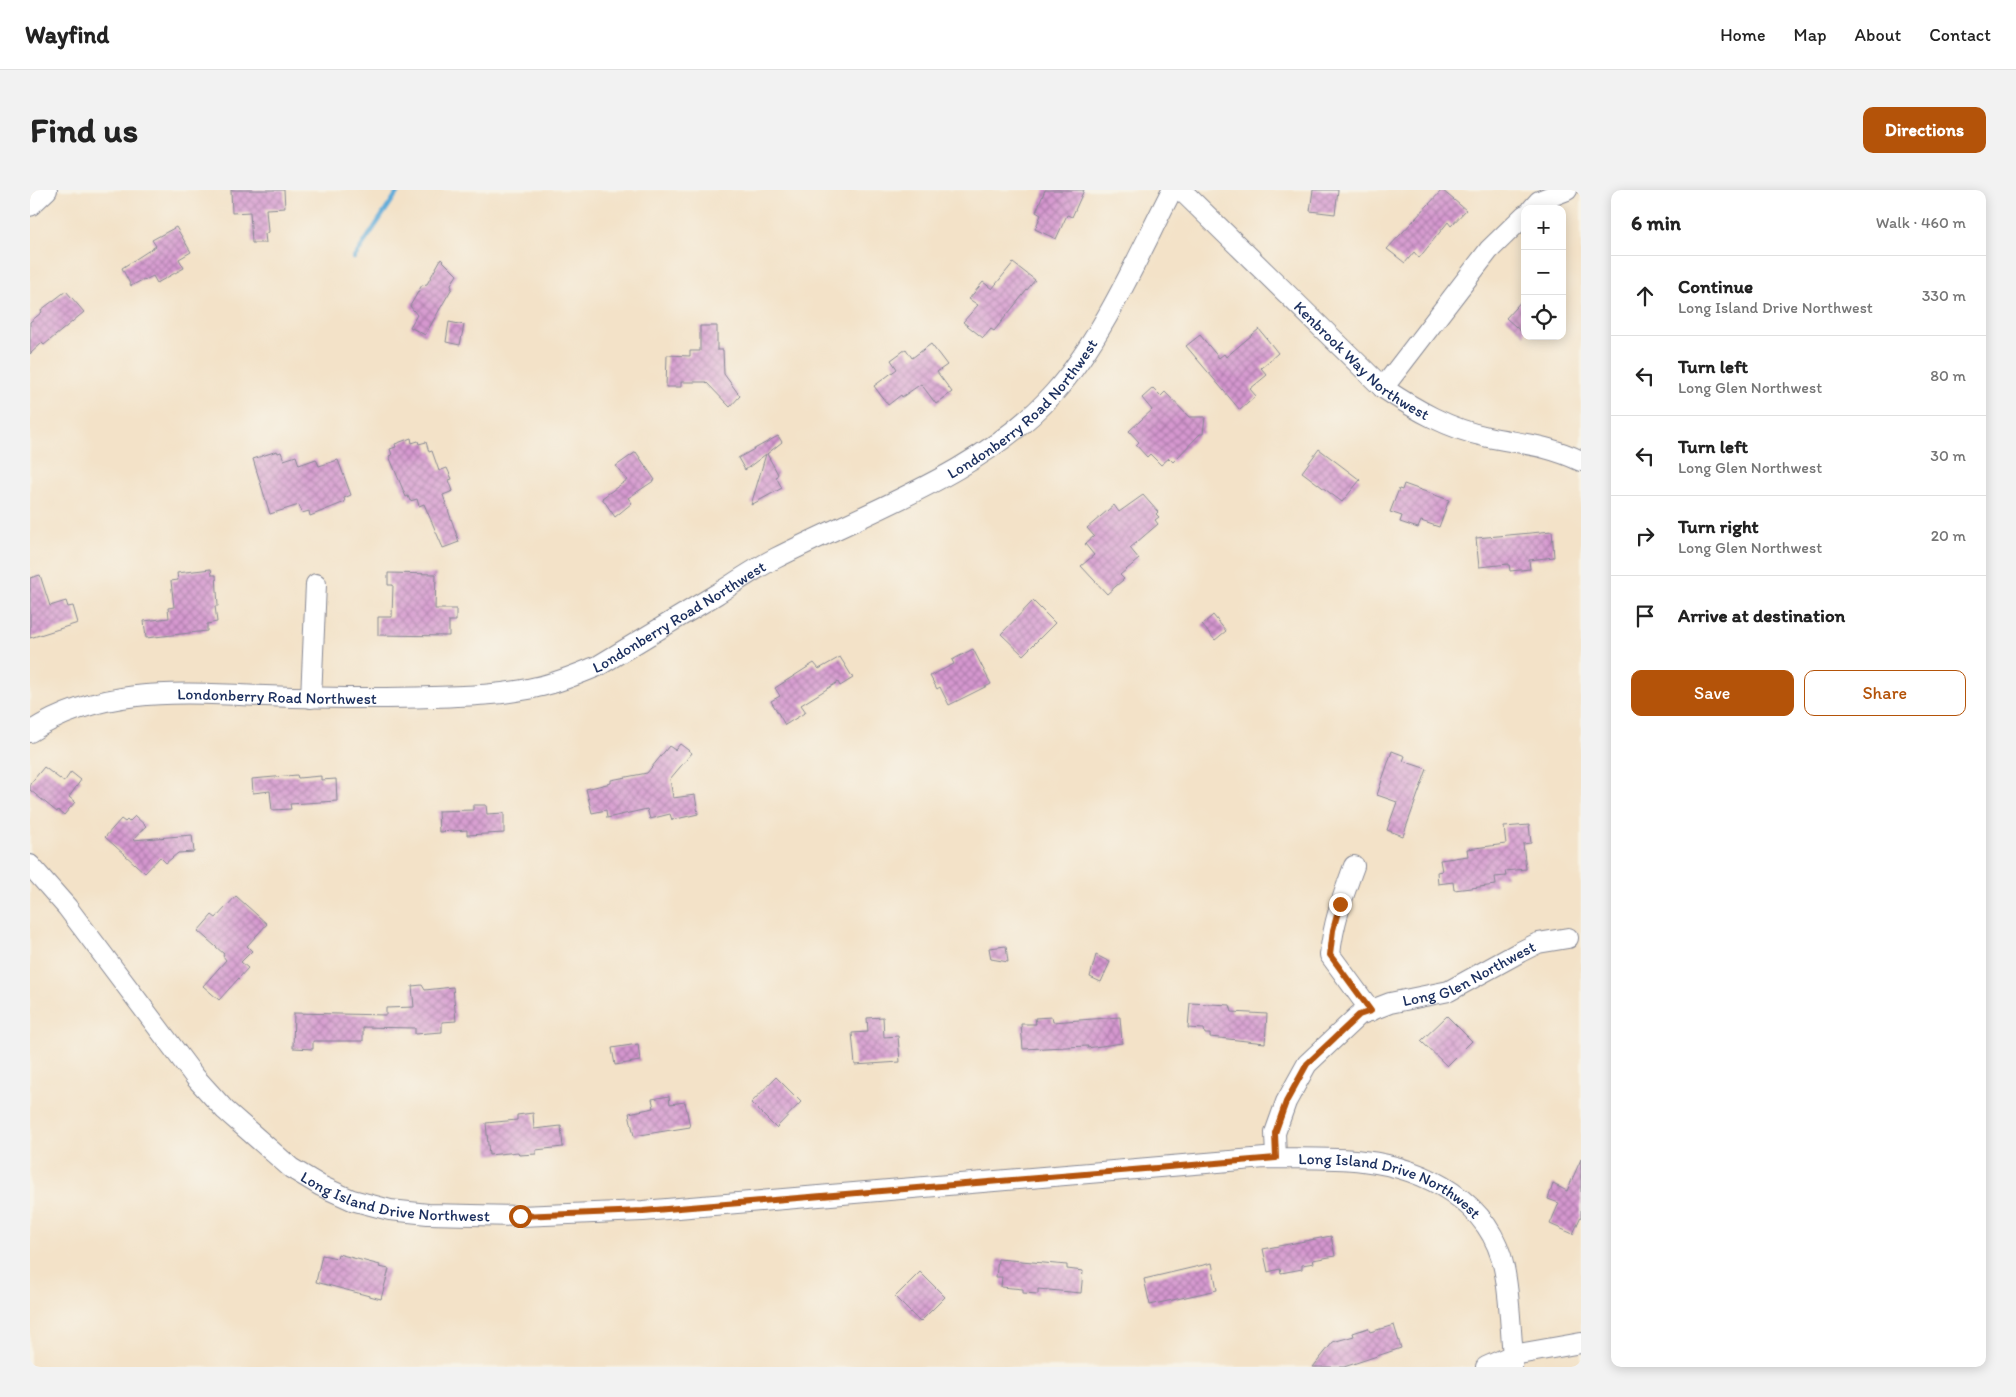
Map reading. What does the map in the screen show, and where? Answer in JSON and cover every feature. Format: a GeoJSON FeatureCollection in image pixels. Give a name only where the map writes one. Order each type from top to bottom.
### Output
{"type":"FeatureCollection","features":[{"type":"Feature","properties":{"kind":"street"},"geometry":{"type":"LineString","coordinates":[[30,206],[47,190]]}},
{"type":"Feature","properties":{"kind":"street","name":"Londonberry Road Northwest"},"geometry":{"type":"LineString","coordinates":[[30,732],[74,710],[117,698],[166,693],[357,699],[472,696],[508,693],[538,687],[569,678],[598,666],[775,559],[946,475],[993,446],[1021,425],[1053,394],[1080,359],[1116,299],[1172,190]]}},
{"type":"Feature","properties":{"kind":"street","name":"Kenbrook Way Northwest"},"geometry":{"type":"LineString","coordinates":[[1181,190],[1383,388],[1427,416],[1458,429],[1487,437],[1540,446],[1559,451],[1581,461]]}},
{"type":"Feature","properties":{"kind":"street"},"geometry":{"type":"LineString","coordinates":[[1536,205],[1540,201],[1567,190]]}},
{"type":"Feature","properties":{"kind":"street"},"geometry":{"type":"LineString","coordinates":[[1383,388],[1488,250],[1521,219]]}},
{"type":"Feature","properties":{"kind":"street"},"geometry":{"type":"LineString","coordinates":[[311,698],[316,584]]}},
{"type":"Feature","properties":{"kind":"street","name":"Long Island Drive Northwest"},"geometry":{"type":"LineString","coordinates":[[30,865],[67,907],[195,1077],[225,1110],[291,1168],[321,1186],[352,1200],[390,1210],[428,1214],[520,1216],[643,1211],[1276,1158],[1362,1161],[1398,1167],[1428,1178],[1460,1197],[1482,1219],[1496,1244],[1504,1268],[1512,1361]]}},
{"type":"Feature","properties":{"kind":"street"},"geometry":{"type":"LineString","coordinates":[[1354,866],[1333,930],[1330,955],[1371,1011]]}},
{"type":"Feature","properties":{"kind":"street","name":"Long Glen Northwest"},"geometry":{"type":"LineString","coordinates":[[1276,1158],[1275,1133],[1286,1102],[1307,1064],[1359,1015],[1390,1003],[1449,991],[1538,943],[1568,938]]}},
{"type":"Feature","properties":{"kind":"street"},"geometry":{"type":"LineString","coordinates":[[1486,1367],[1581,1344]]}},
{"type":"Feature","properties":{"kind":"building"},"geometry":{"type":"Polygon","coordinates":[[[231,190],[284,190],[285,208],[266,209],[268,232],[265,234],[266,243],[252,243],[250,212],[232,213],[231,190]]]}},
{"type":"Feature","properties":{"kind":"building"},"geometry":{"type":"Polygon","coordinates":[[[1045,190],[1084,190],[1072,217],[1067,215],[1056,239],[1035,229],[1041,215],[1036,212],[1045,190]]]}},
{"type":"Feature","properties":{"kind":"building"},"geometry":{"type":"Polygon","coordinates":[[[1313,190],[1338,190],[1335,214],[1310,211],[1313,190]]]}},
{"type":"Feature","properties":{"kind":"building"},"geometry":{"type":"Polygon","coordinates":[[[1442,190],[1466,210],[1451,226],[1448,222],[1419,258],[1414,252],[1405,263],[1387,249],[1442,190]]]}},
{"type":"Feature","properties":{"kind":"building"},"geometry":{"type":"Polygon","coordinates":[[[176,227],[191,252],[179,259],[184,268],[157,283],[153,276],[131,286],[122,268],[156,246],[152,240],[176,227]]]}},
{"type":"Feature","properties":{"kind":"building"},"geometry":{"type":"Polygon","coordinates":[[[441,259],[457,275],[451,284],[452,288],[425,335],[410,327],[417,315],[410,306],[422,285],[427,284],[441,259]]]}},
{"type":"Feature","properties":{"kind":"building"},"geometry":{"type":"Polygon","coordinates":[[[1013,263],[1035,280],[994,331],[991,329],[983,338],[963,322],[978,305],[969,299],[983,282],[992,289],[1013,263]]]}},
{"type":"Feature","properties":{"kind":"building"},"geometry":{"type":"Polygon","coordinates":[[[66,291],[84,312],[30,354],[30,322],[42,312],[41,310],[66,291]]]}},
{"type":"Feature","properties":{"kind":"building"},"geometry":{"type":"Polygon","coordinates":[[[1521,301],[1521,331],[1506,318],[1521,301]]]}},
{"type":"Feature","properties":{"kind":"building"},"geometry":{"type":"Polygon","coordinates":[[[449,322],[464,325],[460,345],[446,342],[449,322]]]}},
{"type":"Feature","properties":{"kind":"building"},"geometry":{"type":"Polygon","coordinates":[[[700,326],[717,326],[717,350],[723,350],[724,374],[740,396],[730,407],[706,382],[681,382],[681,387],[666,387],[667,355],[690,356],[690,351],[700,351],[700,326]]]}},
{"type":"Feature","properties":{"kind":"building"},"geometry":{"type":"Polygon","coordinates":[[[1259,329],[1278,353],[1261,368],[1267,375],[1250,389],[1256,396],[1240,410],[1186,346],[1200,335],[1219,358],[1224,354],[1226,357],[1259,329]]]}},
{"type":"Feature","properties":{"kind":"building"},"geometry":{"type":"Polygon","coordinates":[[[931,344],[947,365],[937,372],[952,392],[936,404],[921,384],[888,405],[874,386],[897,369],[891,360],[906,349],[912,358],[931,344]]]}},
{"type":"Feature","properties":{"kind":"building"},"geometry":{"type":"Polygon","coordinates":[[[1153,388],[1161,396],[1165,392],[1189,417],[1205,417],[1203,434],[1200,434],[1173,462],[1169,458],[1161,465],[1150,454],[1147,457],[1136,445],[1139,442],[1129,431],[1152,410],[1142,398],[1153,388]]]}},
{"type":"Feature","properties":{"kind":"building"},"geometry":{"type":"Polygon","coordinates":[[[778,436],[782,442],[767,454],[778,474],[776,477],[782,488],[751,505],[766,454],[745,470],[738,458],[778,436]]]}},
{"type":"Feature","properties":{"kind":"building"},"geometry":{"type":"Polygon","coordinates":[[[411,438],[412,443],[418,441],[419,444],[426,442],[429,452],[432,451],[439,471],[447,468],[452,479],[449,480],[453,491],[443,495],[459,542],[443,548],[424,504],[419,506],[417,499],[410,501],[408,496],[406,497],[389,456],[392,455],[390,449],[396,447],[395,444],[411,438]]]}},
{"type":"Feature","properties":{"kind":"building"},"geometry":{"type":"Polygon","coordinates":[[[1319,449],[1360,480],[1342,502],[1302,472],[1319,449]]]}},
{"type":"Feature","properties":{"kind":"building"},"geometry":{"type":"Polygon","coordinates":[[[277,451],[278,453],[281,452],[284,460],[296,456],[299,465],[316,459],[319,466],[338,460],[351,495],[344,498],[345,502],[310,516],[309,511],[302,513],[299,505],[270,514],[253,459],[277,451]]]}},
{"type":"Feature","properties":{"kind":"building"},"geometry":{"type":"Polygon","coordinates":[[[636,452],[655,480],[628,498],[632,503],[615,517],[602,498],[627,480],[616,466],[636,452]]]}},
{"type":"Feature","properties":{"kind":"building"},"geometry":{"type":"Polygon","coordinates":[[[1404,484],[1449,500],[1439,527],[1421,521],[1418,528],[1400,522],[1402,516],[1390,512],[1399,489],[1402,490],[1404,484]]]}},
{"type":"Feature","properties":{"kind":"building"},"geometry":{"type":"Polygon","coordinates":[[[1143,495],[1158,512],[1156,514],[1159,517],[1155,520],[1158,524],[1130,548],[1139,559],[1120,575],[1124,579],[1107,594],[1081,566],[1094,555],[1085,544],[1094,536],[1087,528],[1114,505],[1119,512],[1143,495]]]}},
{"type":"Feature","properties":{"kind":"building"},"geometry":{"type":"Polygon","coordinates":[[[1552,531],[1554,557],[1529,560],[1530,569],[1510,571],[1509,564],[1479,567],[1476,538],[1552,531]]]}},
{"type":"Feature","properties":{"kind":"building"},"geometry":{"type":"Polygon","coordinates":[[[211,569],[212,575],[216,575],[218,606],[215,606],[217,622],[207,624],[207,631],[146,638],[144,621],[169,618],[168,608],[174,607],[171,581],[178,580],[177,573],[211,569]]]}},
{"type":"Feature","properties":{"kind":"building"},"geometry":{"type":"Polygon","coordinates":[[[388,573],[436,574],[435,609],[456,609],[456,621],[449,621],[449,636],[378,635],[378,617],[392,617],[393,585],[388,585],[388,573]]]}},
{"type":"Feature","properties":{"kind":"building"},"geometry":{"type":"Polygon","coordinates":[[[40,575],[50,606],[66,601],[68,607],[73,606],[78,623],[30,638],[30,578],[40,575]]]}},
{"type":"Feature","properties":{"kind":"building"},"geometry":{"type":"Polygon","coordinates":[[[1033,601],[1055,623],[1023,655],[1001,634],[1033,601]]]}},
{"type":"Feature","properties":{"kind":"building"},"geometry":{"type":"Polygon","coordinates":[[[1213,615],[1226,631],[1215,640],[1202,625],[1213,615]]]}},
{"type":"Feature","properties":{"kind":"building"},"geometry":{"type":"Polygon","coordinates":[[[973,649],[991,684],[949,705],[940,687],[937,689],[930,676],[954,664],[952,660],[973,649]]]}},
{"type":"Feature","properties":{"kind":"building"},"geometry":{"type":"Polygon","coordinates":[[[840,657],[853,678],[840,686],[838,682],[801,705],[806,712],[785,725],[771,701],[780,696],[775,688],[814,663],[819,669],[840,657]]]}},
{"type":"Feature","properties":{"kind":"building"},"geometry":{"type":"Polygon","coordinates":[[[680,744],[692,753],[670,779],[673,798],[695,795],[698,814],[672,820],[670,814],[650,819],[647,809],[607,818],[606,810],[592,813],[586,789],[611,783],[611,780],[647,773],[669,746],[675,750],[680,744]]]}},
{"type":"Feature","properties":{"kind":"building"},"geometry":{"type":"Polygon","coordinates":[[[1392,751],[1405,756],[1403,761],[1427,769],[1403,836],[1387,830],[1397,802],[1377,795],[1392,751]]]}},
{"type":"Feature","properties":{"kind":"building"},"geometry":{"type":"Polygon","coordinates":[[[44,767],[64,782],[71,772],[81,780],[69,797],[75,802],[64,815],[58,810],[57,812],[30,790],[30,784],[44,767]]]}},
{"type":"Feature","properties":{"kind":"building"},"geometry":{"type":"Polygon","coordinates":[[[297,775],[298,778],[321,776],[321,780],[336,779],[337,801],[290,804],[291,809],[272,810],[270,791],[253,793],[252,779],[297,775]]]}},
{"type":"Feature","properties":{"kind":"building"},"geometry":{"type":"Polygon","coordinates":[[[473,805],[486,805],[487,814],[504,813],[504,833],[467,835],[467,830],[439,832],[438,811],[473,810],[473,805]]]}},
{"type":"Feature","properties":{"kind":"building"},"geometry":{"type":"Polygon","coordinates":[[[135,816],[146,826],[133,840],[192,835],[194,852],[178,853],[166,863],[160,857],[145,873],[105,837],[121,819],[129,822],[135,816]]]}},
{"type":"Feature","properties":{"kind":"building"},"geometry":{"type":"Polygon","coordinates":[[[1529,825],[1531,843],[1523,844],[1526,869],[1505,871],[1506,876],[1495,877],[1496,885],[1454,890],[1453,882],[1438,884],[1437,872],[1442,871],[1440,860],[1468,856],[1467,849],[1506,844],[1504,827],[1529,825]]]}},
{"type":"Feature","properties":{"kind":"building"},"geometry":{"type":"Polygon","coordinates":[[[236,896],[267,924],[247,946],[252,951],[241,962],[248,968],[219,1000],[203,986],[226,960],[223,956],[224,954],[198,931],[212,915],[216,918],[236,896]]]}},
{"type":"Feature","properties":{"kind":"building"},"geometry":{"type":"Polygon","coordinates":[[[1006,946],[1008,962],[991,959],[989,948],[1006,946]]]}},
{"type":"Feature","properties":{"kind":"building"},"geometry":{"type":"Polygon","coordinates":[[[1096,955],[1110,962],[1101,982],[1090,977],[1096,955]]]}},
{"type":"Feature","properties":{"kind":"building"},"geometry":{"type":"Polygon","coordinates":[[[422,985],[425,990],[453,987],[456,1021],[442,1022],[442,1032],[415,1034],[415,1028],[363,1027],[363,1041],[313,1041],[313,1049],[293,1048],[294,1013],[386,1015],[386,1008],[414,1007],[412,986],[422,985]]]}},
{"type":"Feature","properties":{"kind":"building"},"geometry":{"type":"Polygon","coordinates":[[[1190,1003],[1230,1005],[1232,1012],[1267,1014],[1265,1043],[1210,1037],[1210,1034],[1205,1034],[1204,1029],[1188,1028],[1190,1003]]]}},
{"type":"Feature","properties":{"kind":"building"},"geometry":{"type":"Polygon","coordinates":[[[1447,1016],[1472,1041],[1447,1066],[1421,1041],[1447,1016]]]}},
{"type":"Feature","properties":{"kind":"building"},"geometry":{"type":"Polygon","coordinates":[[[883,1017],[884,1037],[898,1036],[900,1062],[855,1065],[852,1033],[868,1032],[867,1018],[883,1017]]]}},
{"type":"Feature","properties":{"kind":"building"},"geometry":{"type":"Polygon","coordinates":[[[1052,1017],[1053,1022],[1120,1017],[1122,1043],[1087,1048],[1088,1046],[1023,1049],[1021,1024],[1036,1024],[1035,1018],[1052,1017]]]}},
{"type":"Feature","properties":{"kind":"building"},"geometry":{"type":"Polygon","coordinates":[[[638,1044],[640,1061],[615,1065],[612,1048],[638,1044]]]}},
{"type":"Feature","properties":{"kind":"building"},"geometry":{"type":"Polygon","coordinates":[[[776,1077],[801,1102],[776,1128],[751,1103],[776,1077]]]}},
{"type":"Feature","properties":{"kind":"building"},"geometry":{"type":"Polygon","coordinates":[[[669,1096],[670,1104],[685,1102],[690,1127],[634,1136],[629,1113],[654,1108],[652,1099],[669,1096]]]}},
{"type":"Feature","properties":{"kind":"building"},"geometry":{"type":"Polygon","coordinates":[[[533,1113],[534,1129],[561,1126],[563,1147],[536,1150],[536,1154],[519,1155],[518,1152],[489,1155],[486,1123],[517,1120],[517,1115],[533,1113]]]}},
{"type":"Feature","properties":{"kind":"building"},"geometry":{"type":"Polygon","coordinates":[[[1581,1159],[1581,1216],[1573,1234],[1550,1224],[1559,1203],[1548,1199],[1553,1184],[1567,1191],[1581,1159]]]}},
{"type":"Feature","properties":{"kind":"building"},"geometry":{"type":"Polygon","coordinates":[[[1331,1236],[1335,1256],[1313,1260],[1314,1263],[1302,1265],[1302,1269],[1281,1273],[1280,1269],[1268,1272],[1263,1249],[1331,1236]]]}},
{"type":"Feature","properties":{"kind":"building"},"geometry":{"type":"Polygon","coordinates":[[[338,1254],[389,1269],[381,1299],[316,1282],[322,1255],[337,1258],[338,1254]]]}},
{"type":"Feature","properties":{"kind":"building"},"geometry":{"type":"Polygon","coordinates":[[[998,1259],[1067,1265],[1067,1269],[1083,1271],[1081,1293],[1038,1289],[1038,1294],[1023,1293],[1023,1289],[1001,1287],[1002,1277],[996,1277],[998,1259]]]}},
{"type":"Feature","properties":{"kind":"building"},"geometry":{"type":"Polygon","coordinates":[[[1212,1263],[1217,1290],[1150,1305],[1144,1279],[1212,1263]]]}},
{"type":"Feature","properties":{"kind":"building"},"geometry":{"type":"Polygon","coordinates":[[[920,1272],[945,1297],[920,1322],[895,1297],[920,1272]]]}},
{"type":"Feature","properties":{"kind":"building"},"geometry":{"type":"Polygon","coordinates":[[[1394,1325],[1401,1348],[1344,1367],[1313,1367],[1333,1342],[1354,1336],[1353,1333],[1368,1328],[1370,1332],[1394,1325]]]}},
{"type":"Feature","properties":{"kind":"waterway"},"geometry":{"type":"LineString","coordinates":[[354,258],[399,190]]}},
{"type":"Feature","properties":{"kind":"route"},"geometry":{"type":"LineString","coordinates":[[520,1216],[643,1211],[1276,1158],[1275,1133],[1286,1102],[1307,1064],[1328,1042],[1359,1015],[1371,1011],[1330,955],[1333,930],[1340,904]]}}]}
